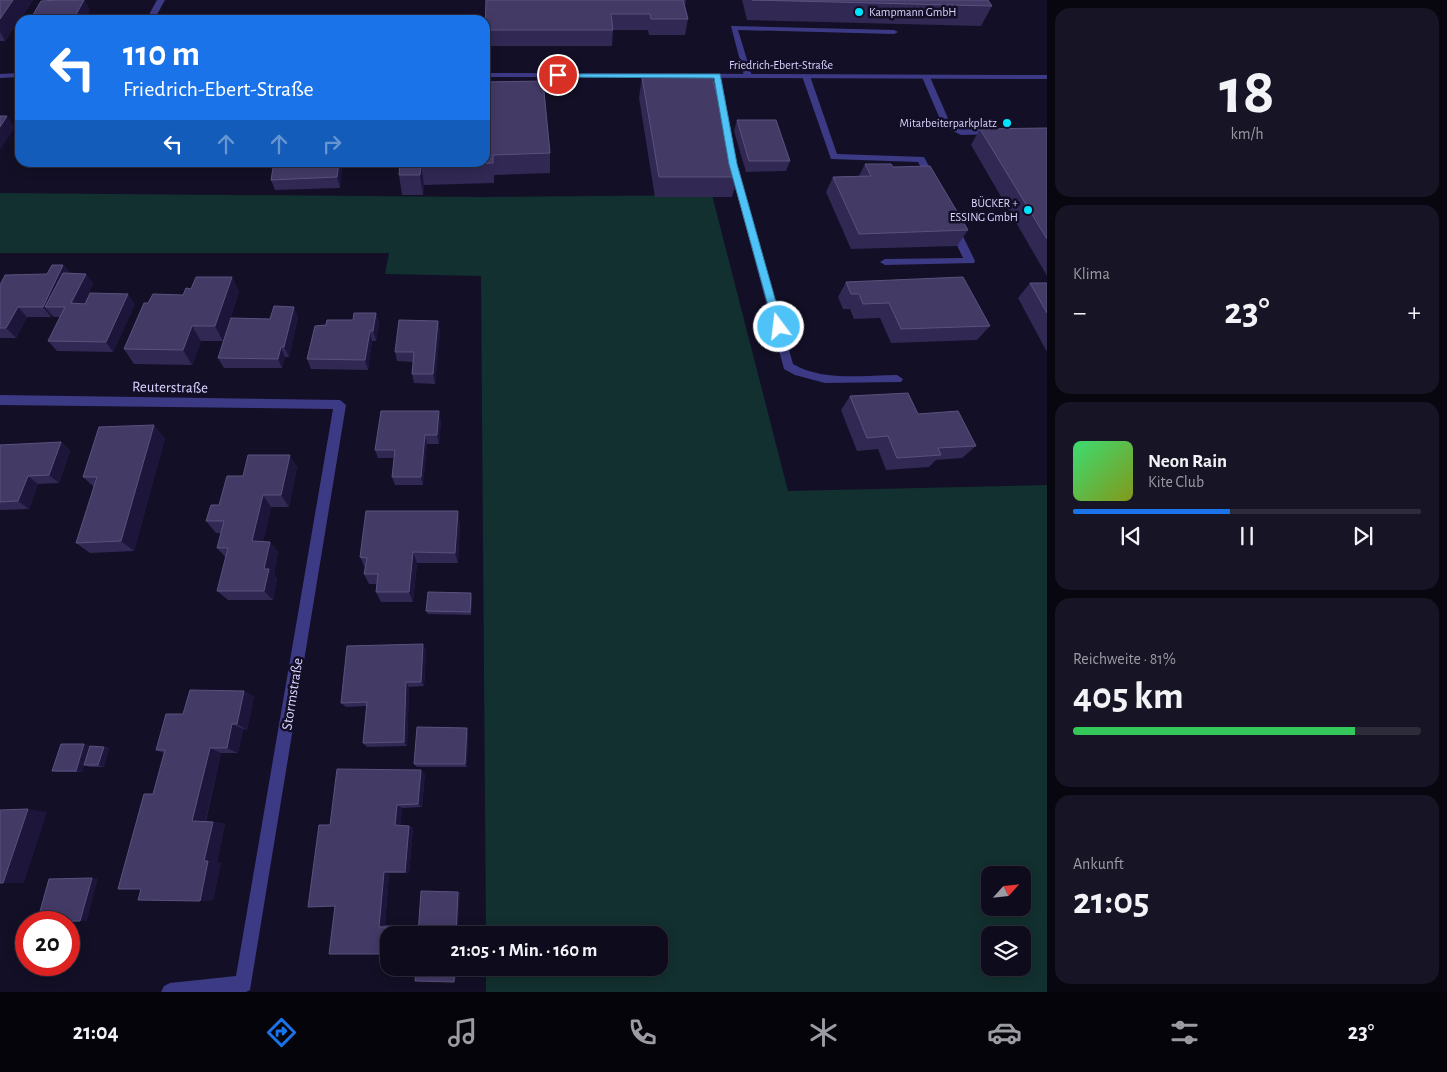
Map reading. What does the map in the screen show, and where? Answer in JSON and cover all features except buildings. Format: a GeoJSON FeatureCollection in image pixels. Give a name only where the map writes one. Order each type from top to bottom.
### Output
{"type":"FeatureCollection","features":[{"type":"Feature","properties":{"kind":"street"},"geometry":{"type":"LineString","coordinates":[[153,15],[161,0]]}},
{"type":"Feature","properties":{"kind":"street"},"geometry":{"type":"LineString","coordinates":[[748,76],[734,28],[894,32]]}},
{"type":"Feature","properties":{"kind":"street"},"geometry":{"type":"LineString","coordinates":[[0,76],[15,75]]}},
{"type":"Feature","properties":{"kind":"street","name":"Friedrich-Ebert-Straße"},"geometry":{"type":"LineString","coordinates":[[490,75],[1047,77]]}},
{"type":"Feature","properties":{"kind":"street"},"geometry":{"type":"LineString","coordinates":[[717,76],[733,164],[788,366],[798,374],[813,378],[897,379]]}},
{"type":"Feature","properties":{"kind":"street"},"geometry":{"type":"LineString","coordinates":[[806,76],[834,157],[921,159],[938,193]]}},
{"type":"Feature","properties":{"kind":"street"},"geometry":{"type":"LineString","coordinates":[[926,77],[946,124],[961,132],[1009,132]]}},
{"type":"Feature","properties":{"kind":"street"},"geometry":{"type":"LineString","coordinates":[[885,262],[970,261],[950,218]]}},
{"type":"Feature","properties":{"kind":"street","name":"Reuterstraße"},"geometry":{"type":"LineString","coordinates":[[0,400],[340,405]]}},
{"type":"Feature","properties":{"kind":"street","name":"Stormstraße"},"geometry":{"type":"LineString","coordinates":[[170,992],[244,984],[340,405]]}},
{"type":"Feature","properties":{"kind":"green space"},"geometry":{"type":"Polygon","coordinates":[[[0,193],[481,197],[712,195],[788,491],[1047,485],[1047,992],[486,992],[486,976],[668,976],[668,926],[486,926],[481,276],[385,274],[389,253],[0,253],[0,193]]]}},
{"type":"Feature","properties":{"kind":"place","name":"Kampmann GmbH"},"geometry":{"type":"Point","coordinates":[859,12]}},
{"type":"Feature","properties":{"kind":"place","name":"Mitarbeiterparkplatz"},"geometry":{"type":"Point","coordinates":[1007,123]}},
{"type":"Feature","properties":{"kind":"place","name":"BÜCKER + ESSING GmbH"},"geometry":{"type":"Point","coordinates":[1028,210]}},
{"type":"Feature","properties":{"kind":"route"},"geometry":{"type":"LineString","coordinates":[[558,75],[717,76],[733,164],[779,327]]}}]}
